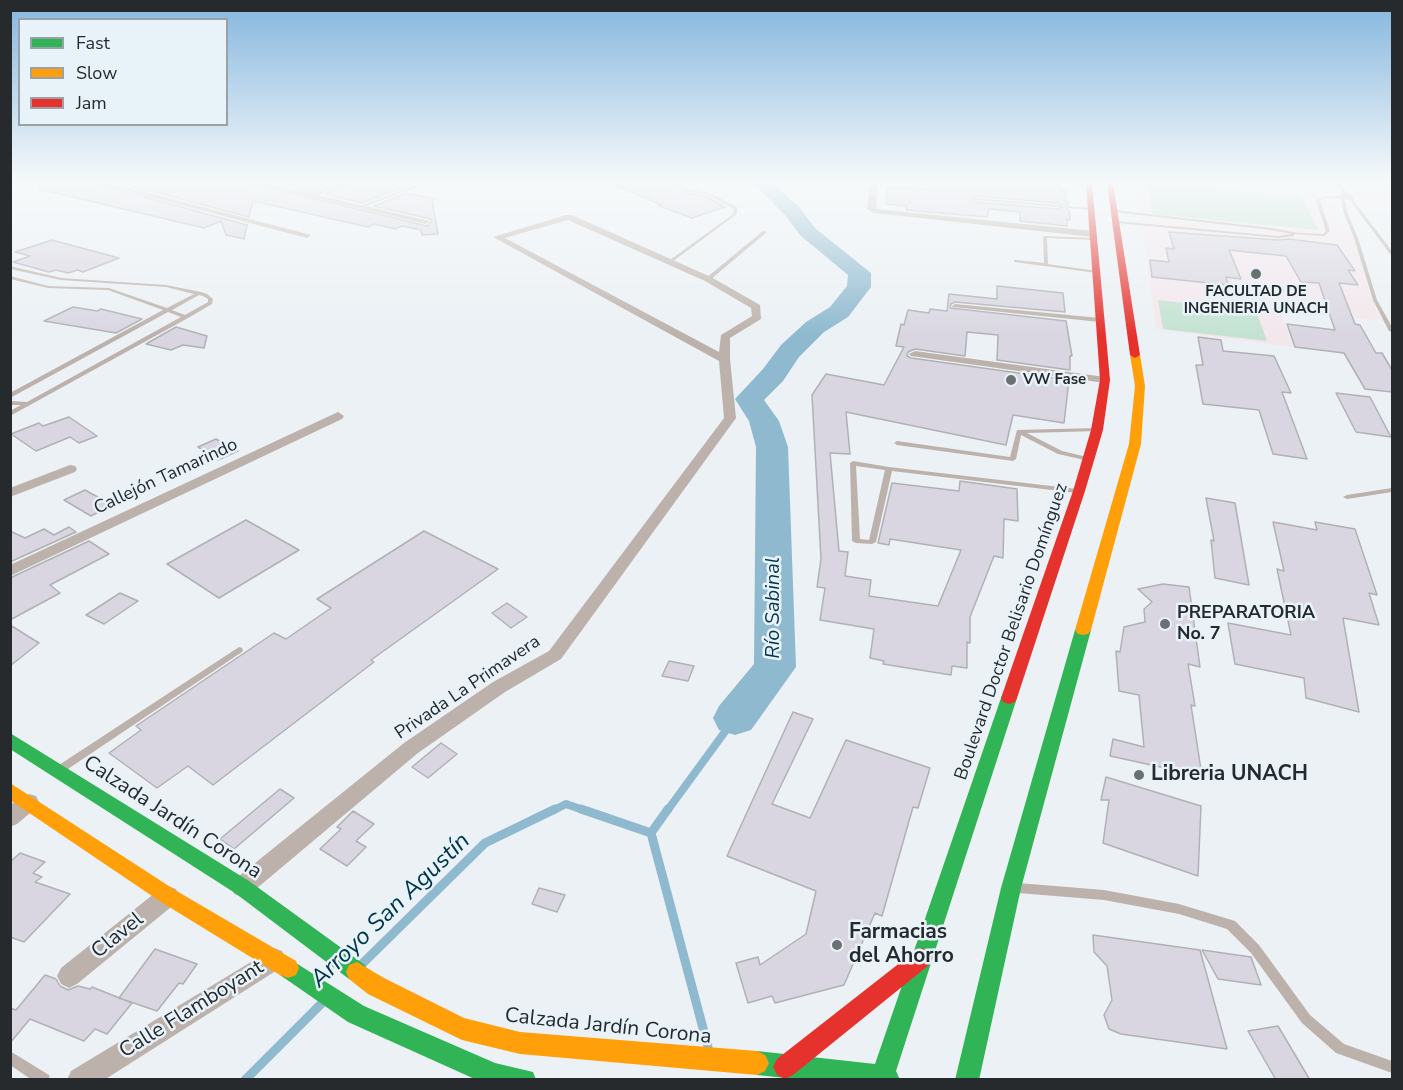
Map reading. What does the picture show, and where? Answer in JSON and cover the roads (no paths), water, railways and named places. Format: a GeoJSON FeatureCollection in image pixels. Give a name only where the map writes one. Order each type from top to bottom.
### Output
{"type":"FeatureCollection","features":[{"type":"Feature","properties":{"kind":"main road"},"geometry":{"type":"LineString","coordinates":[[968,1080],[1011,888],[1135,444],[1140,386],[1119,234]]}},
{"type":"Feature","properties":{"kind":"main road","name":"Boulevard Doctor Belisario Domínguez"},"geometry":{"type":"LineString","coordinates":[[884,1078],[1079,491],[1097,430],[1105,380],[1094,236]]}},
{"type":"Feature","properties":{"kind":"main road","name":"Calzada Jardín Corona"},"geometry":{"type":"LineString","coordinates":[[10,740],[242,887],[376,986],[462,1029],[508,1040],[675,1055],[884,1078]]}},
{"type":"Feature","properties":{"kind":"main road"},"geometry":{"type":"LineString","coordinates":[[10,790],[168,896],[274,959],[356,1014],[494,1075],[525,1080]]}},
{"type":"Feature","properties":{"kind":"main road"},"geometry":{"type":"LineString","coordinates":[[785,1067],[922,958]]}},
{"type":"Feature","properties":{"kind":"street"},"geometry":{"type":"LineString","coordinates":[[303,234],[307,235]]}},
{"type":"Feature","properties":{"kind":"street","name":"Privada La Primavera"},"geometry":{"type":"LineString","coordinates":[[508,234],[497,237],[724,359]]}},
{"type":"Feature","properties":{"kind":"street","name":"Privada La Primavera"},"geometry":{"type":"LineString","coordinates":[[242,887],[411,748],[499,687],[555,655],[730,418],[724,359],[725,338],[757,317],[756,308],[708,279],[608,234]]}},
{"type":"Feature","properties":{"kind":"street"},"geometry":{"type":"LineString","coordinates":[[1076,234],[1094,236]]}},
{"type":"Feature","properties":{"kind":"street"},"geometry":{"type":"LineString","coordinates":[[915,354],[1105,380]]}},
{"type":"Feature","properties":{"kind":"street","name":"Callejón Tamarindo"},"geometry":{"type":"LineString","coordinates":[[10,571],[338,416]]}},
{"type":"Feature","properties":{"kind":"street"},"geometry":{"type":"LineString","coordinates":[[10,493],[70,468]]}},
{"type":"Feature","properties":{"kind":"street"},"geometry":{"type":"LineString","coordinates":[[10,818],[28,802]]}},
{"type":"Feature","properties":{"kind":"street","name":"Clavel"},"geometry":{"type":"LineString","coordinates":[[69,976],[168,896]]}},
{"type":"Feature","properties":{"kind":"street","name":"Calle Flamboyant"},"geometry":{"type":"LineString","coordinates":[[80,1080],[274,959]]}},
{"type":"Feature","properties":{"kind":"lane"},"geometry":{"type":"LineString","coordinates":[[672,261],[708,234]]}},
{"type":"Feature","properties":{"kind":"lane"},"geometry":{"type":"LineString","coordinates":[[708,279],[763,234]]}},
{"type":"Feature","properties":{"kind":"lane"},"geometry":{"type":"LineString","coordinates":[[1243,234],[1278,237],[1325,234]]}},
{"type":"Feature","properties":{"kind":"lane"},"geometry":{"type":"LineString","coordinates":[[1354,234],[1375,300],[1392,331]]}},
{"type":"Feature","properties":{"kind":"lane"},"geometry":{"type":"LineString","coordinates":[[1377,234],[1392,253]]}},
{"type":"Feature","properties":{"kind":"lane"},"geometry":{"type":"LineString","coordinates":[[1046,265],[1045,237],[1094,236]]}},
{"type":"Feature","properties":{"kind":"lane"},"geometry":{"type":"LineString","coordinates":[[1016,261],[1096,272]]}},
{"type":"Feature","properties":{"kind":"lane"},"geometry":{"type":"LineString","coordinates":[[10,267],[61,279],[166,286],[199,293],[211,299],[210,303],[186,317],[10,414]]}},
{"type":"Feature","properties":{"kind":"lane"},"geometry":{"type":"LineString","coordinates":[[10,277],[48,286],[109,289],[186,317]]}},
{"type":"Feature","properties":{"kind":"lane"},"geometry":{"type":"LineString","coordinates":[[100,289],[113,282]]}},
{"type":"Feature","properties":{"kind":"lane"},"geometry":{"type":"LineString","coordinates":[[10,396],[199,293]]}},
{"type":"Feature","properties":{"kind":"lane"},"geometry":{"type":"LineString","coordinates":[[955,306],[1100,320]]}},
{"type":"Feature","properties":{"kind":"lane"},"geometry":{"type":"LineString","coordinates":[[10,403],[29,404]]}},
{"type":"Feature","properties":{"kind":"lane"},"geometry":{"type":"LineString","coordinates":[[1019,431],[1097,430]]}},
{"type":"Feature","properties":{"kind":"lane"},"geometry":{"type":"LineString","coordinates":[[897,443],[1012,459],[1019,431]]}},
{"type":"Feature","properties":{"kind":"lane"},"geometry":{"type":"LineString","coordinates":[[1019,431],[1060,453],[1089,459]]}},
{"type":"Feature","properties":{"kind":"lane"},"geometry":{"type":"LineString","coordinates":[[889,469],[872,542],[856,541],[853,463],[1079,491]]}},
{"type":"Feature","properties":{"kind":"lane"},"geometry":{"type":"LineString","coordinates":[[1347,497],[1392,490]]}},
{"type":"Feature","properties":{"kind":"lane"},"geometry":{"type":"LineString","coordinates":[[58,770],[239,650]]}},
{"type":"Feature","properties":{"kind":"lane"},"geometry":{"type":"LineString","coordinates":[[1011,888],[1104,895],[1179,909],[1231,925],[1255,949],[1306,1020],[1340,1049],[1392,1067]]}},
{"type":"Feature","properties":{"kind":"lane"},"geometry":{"type":"LineString","coordinates":[[10,1057],[44,1080]]}},
{"type":"Feature","properties":{"kind":"waterway","name":"Río Sabinal"},"geometry":{"type":"LineString","coordinates":[[735,718],[775,667],[772,447],[764,421],[749,399],[773,375],[790,351],[815,327],[839,312],[859,287],[860,273],[810,234]]}},
{"type":"Feature","properties":{"kind":"waterway","name":"Río Sabinal"},"geometry":{"type":"LineString","coordinates":[[667,811],[735,718]]}},
{"type":"Feature","properties":{"kind":"waterway","name":"Arroyo San Agustín"},"geometry":{"type":"LineString","coordinates":[[552,811],[566,804],[586,811]]}},
{"type":"Feature","properties":{"kind":"waterway","name":"Arroyo San Agustín"},"geometry":{"type":"LineString","coordinates":[[363,963],[485,843],[555,809]]}},
{"type":"Feature","properties":{"kind":"waterway","name":"Arroyo San Agustín"},"geometry":{"type":"LineString","coordinates":[[581,809],[651,833]]}},
{"type":"Feature","properties":{"kind":"waterway","name":"Río Sabinal"},"geometry":{"type":"LineString","coordinates":[[651,833],[668,809]]}},
{"type":"Feature","properties":{"kind":"waterway","name":"Río Sabinal"},"geometry":{"type":"LineString","coordinates":[[651,833],[708,1047]]}},
{"type":"Feature","properties":{"kind":"waterway","name":"Arroyo San Agustín"},"geometry":{"type":"LineString","coordinates":[[245,1080],[321,1004]]}},
{"type":"Feature","properties":{"kind":"place","name":"FACULTAD DE INGENIERIA UNACH"},"geometry":{"type":"Point","coordinates":[1256,274]}},
{"type":"Feature","properties":{"kind":"place","name":"VW Fase"},"geometry":{"type":"Point","coordinates":[1011,380]}},
{"type":"Feature","properties":{"kind":"place","name":"PREPARATORIA No. 7"},"geometry":{"type":"Point","coordinates":[1165,624]}},
{"type":"Feature","properties":{"kind":"place","name":"Libreria UNACH"},"geometry":{"type":"Point","coordinates":[1139,775]}},
{"type":"Feature","properties":{"kind":"place","name":"Farmacias del Ahorro"},"geometry":{"type":"Point","coordinates":[837,945]}}]}
